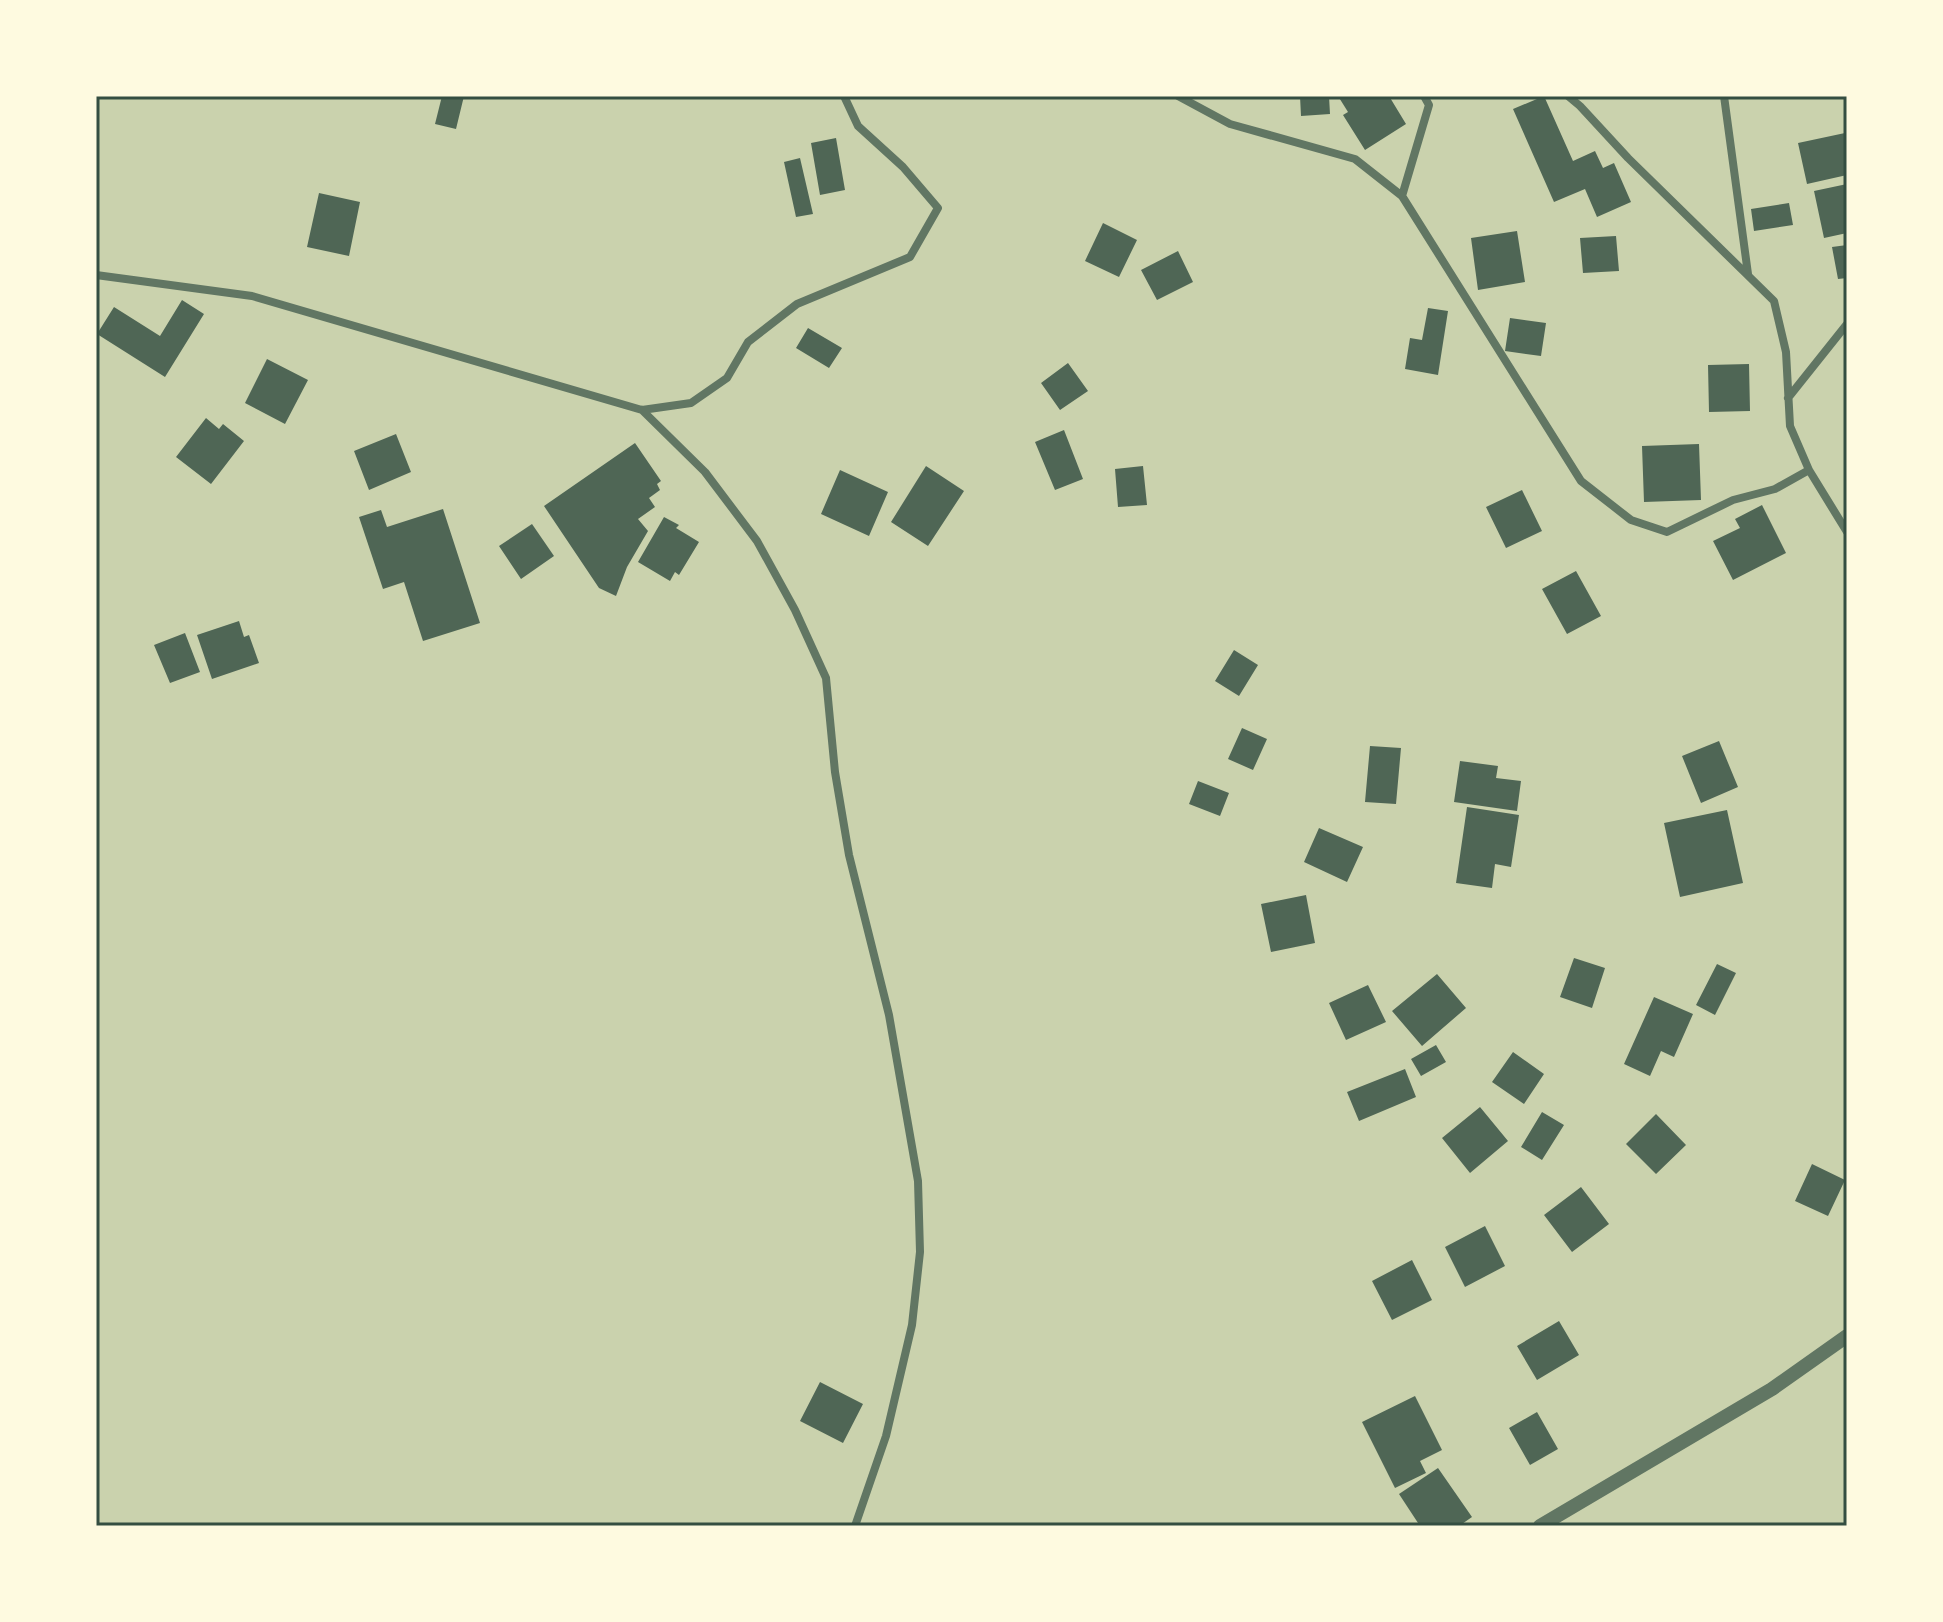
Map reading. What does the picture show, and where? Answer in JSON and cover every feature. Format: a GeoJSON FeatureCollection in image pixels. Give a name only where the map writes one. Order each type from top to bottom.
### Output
{"type":"FeatureCollection","features":[{"type":"Feature","properties":{"kind":"street"},"geometry":{"type":"LineString","coordinates":[[96,275],[252,296],[642,410],[691,403],[727,378],[748,342],[797,304],[910,257],[938,208],[903,167],[858,126],[844,96]]}},
{"type":"Feature","properties":{"kind":"street"},"geometry":{"type":"LineString","coordinates":[[1178,96],[1230,124],[1355,159],[1402,196],[1581,481],[1631,520],[1667,532],[1733,500],[1775,489],[1809,470]]}},
{"type":"Feature","properties":{"kind":"street"},"geometry":{"type":"LineString","coordinates":[[1402,196],[1429,105],[1424,96]]}},
{"type":"Feature","properties":{"kind":"street"},"geometry":{"type":"LineString","coordinates":[[1568,96],[1774,301],[1786,352],[1790,426],[1809,470],[1847,532]]}},
{"type":"Feature","properties":{"kind":"street"},"geometry":{"type":"LineString","coordinates":[[1724,96],[1748,275]]}},
{"type":"Feature","properties":{"kind":"street"},"geometry":{"type":"LineString","coordinates":[[1788,398],[1847,324]]}},
{"type":"Feature","properties":{"kind":"street"},"geometry":{"type":"LineString","coordinates":[[642,410],[705,472],[757,541],[795,610],[826,678],[835,772],[849,855],[889,1015],[918,1181],[920,1252],[912,1325],[886,1436],[855,1526]]}},
{"type":"Feature","properties":{"kind":"street"},"geometry":{"type":"LineString","coordinates":[[1540,1526],[1772,1389],[1847,1336]]}},
{"type":"Feature","properties":{"kind":"green space"},"geometry":{"type":"Polygon","coordinates":[[[96,96],[1847,96],[1847,1526],[96,1526],[96,96]]]}},
{"type":"Feature","properties":{"kind":"building"},"geometry":{"type":"Polygon","coordinates":[[[442,96],[464,96],[456,129],[435,124],[442,96]]]}},
{"type":"Feature","properties":{"kind":"building"},"geometry":{"type":"Polygon","coordinates":[[[1300,96],[1329,96],[1330,114],[1301,116],[1300,96]]]}},
{"type":"Feature","properties":{"kind":"building"},"geometry":{"type":"Polygon","coordinates":[[[1338,96],[1389,96],[1406,124],[1365,150],[1343,115],[1348,112],[1338,96]]]}},
{"type":"Feature","properties":{"kind":"building"},"geometry":{"type":"Polygon","coordinates":[[[1544,96],[1573,161],[1595,151],[1603,168],[1614,163],[1631,202],[1597,217],[1585,189],[1554,202],[1513,109],[1544,96]]]}},
{"type":"Feature","properties":{"kind":"building"},"geometry":{"type":"Polygon","coordinates":[[[1845,133],[1847,175],[1807,184],[1798,143],[1845,133]]]}},
{"type":"Feature","properties":{"kind":"building"},"geometry":{"type":"Polygon","coordinates":[[[836,138],[845,190],[820,195],[811,143],[836,138]]]}},
{"type":"Feature","properties":{"kind":"building"},"geometry":{"type":"Polygon","coordinates":[[[800,158],[813,214],[796,217],[784,162],[800,158]]]}},
{"type":"Feature","properties":{"kind":"building"},"geometry":{"type":"Polygon","coordinates":[[[1847,184],[1847,233],[1824,238],[1814,191],[1847,184]]]}},
{"type":"Feature","properties":{"kind":"building"},"geometry":{"type":"Polygon","coordinates":[[[319,193],[360,202],[349,256],[307,247],[319,193]]]}},
{"type":"Feature","properties":{"kind":"building"},"geometry":{"type":"Polygon","coordinates":[[[1789,203],[1793,225],[1754,231],[1751,209],[1789,203]]]}},
{"type":"Feature","properties":{"kind":"building"},"geometry":{"type":"Polygon","coordinates":[[[1103,223],[1137,240],[1119,277],[1085,261],[1103,223]]]}},
{"type":"Feature","properties":{"kind":"building"},"geometry":{"type":"Polygon","coordinates":[[[1517,231],[1525,282],[1478,290],[1471,238],[1517,231]]]}},
{"type":"Feature","properties":{"kind":"building"},"geometry":{"type":"Polygon","coordinates":[[[1616,236],[1619,271],[1583,273],[1580,238],[1616,236]]]}},
{"type":"Feature","properties":{"kind":"building"},"geometry":{"type":"Polygon","coordinates":[[[1847,245],[1847,278],[1838,279],[1832,247],[1847,245]]]}},
{"type":"Feature","properties":{"kind":"building"},"geometry":{"type":"Polygon","coordinates":[[[1178,251],[1193,282],[1157,300],[1141,270],[1178,251]]]}},
{"type":"Feature","properties":{"kind":"building"},"geometry":{"type":"Polygon","coordinates":[[[182,300],[204,314],[165,377],[97,334],[114,307],[160,336],[182,300]]]}},
{"type":"Feature","properties":{"kind":"building"},"geometry":{"type":"Polygon","coordinates":[[[1428,308],[1448,311],[1438,375],[1405,369],[1410,338],[1422,340],[1428,308]]]}},
{"type":"Feature","properties":{"kind":"building"},"geometry":{"type":"Polygon","coordinates":[[[1510,318],[1546,323],[1541,356],[1505,351],[1510,318]]]}},
{"type":"Feature","properties":{"kind":"building"},"geometry":{"type":"Polygon","coordinates":[[[808,328],[842,348],[829,368],[796,348],[808,328]]]}},
{"type":"Feature","properties":{"kind":"building"},"geometry":{"type":"Polygon","coordinates":[[[267,359],[308,380],[285,424],[245,403],[267,359]]]}},
{"type":"Feature","properties":{"kind":"building"},"geometry":{"type":"Polygon","coordinates":[[[1068,363],[1088,391],[1060,410],[1041,383],[1068,363]]]}},
{"type":"Feature","properties":{"kind":"building"},"geometry":{"type":"Polygon","coordinates":[[[1749,364],[1750,411],[1709,412],[1708,365],[1749,364]]]}},
{"type":"Feature","properties":{"kind":"building"},"geometry":{"type":"Polygon","coordinates":[[[206,418],[219,429],[223,424],[244,441],[211,484],[176,457],[206,418]]]}},
{"type":"Feature","properties":{"kind":"building"},"geometry":{"type":"Polygon","coordinates":[[[1064,430],[1083,479],[1055,490],[1035,442],[1064,430]]]}},
{"type":"Feature","properties":{"kind":"building"},"geometry":{"type":"Polygon","coordinates":[[[396,434],[411,472],[369,490],[354,451],[396,434]]]}},
{"type":"Feature","properties":{"kind":"building"},"geometry":{"type":"Polygon","coordinates":[[[635,443],[661,481],[657,484],[660,490],[649,498],[655,507],[638,519],[648,531],[627,567],[616,596],[599,588],[544,506],[635,443]]]}},
{"type":"Feature","properties":{"kind":"building"},"geometry":{"type":"Polygon","coordinates":[[[1699,444],[1701,500],[1644,502],[1642,446],[1699,444]]]}},
{"type":"Feature","properties":{"kind":"building"},"geometry":{"type":"Polygon","coordinates":[[[926,466],[964,491],[928,546],[891,522],[926,466]]]}},
{"type":"Feature","properties":{"kind":"building"},"geometry":{"type":"Polygon","coordinates":[[[1143,466],[1147,505],[1118,507],[1115,469],[1143,466]]]}},
{"type":"Feature","properties":{"kind":"building"},"geometry":{"type":"Polygon","coordinates":[[[840,470],[888,492],[869,536],[821,514],[840,470]]]}},
{"type":"Feature","properties":{"kind":"building"},"geometry":{"type":"Polygon","coordinates":[[[1522,490],[1542,531],[1506,548],[1486,507],[1522,490]]]}},
{"type":"Feature","properties":{"kind":"building"},"geometry":{"type":"Polygon","coordinates":[[[1762,505],[1786,553],[1733,580],[1713,541],[1740,528],[1735,519],[1762,505]]]}},
{"type":"Feature","properties":{"kind":"building"},"geometry":{"type":"Polygon","coordinates":[[[443,509],[480,623],[423,641],[404,582],[383,589],[359,517],[381,510],[387,527],[443,509]]]}},
{"type":"Feature","properties":{"kind":"building"},"geometry":{"type":"Polygon","coordinates":[[[664,517],[699,542],[679,575],[675,572],[670,581],[638,562],[664,517]]]}},
{"type":"Feature","properties":{"kind":"building"},"geometry":{"type":"Polygon","coordinates":[[[532,524],[554,556],[521,579],[499,546],[532,524]]]}},
{"type":"Feature","properties":{"kind":"building"},"geometry":{"type":"Polygon","coordinates":[[[1576,571],[1601,616],[1567,634],[1542,589],[1576,571]]]}},
{"type":"Feature","properties":{"kind":"building"},"geometry":{"type":"Polygon","coordinates":[[[239,621],[244,637],[249,635],[259,663],[212,679],[197,635],[239,621]]]}},
{"type":"Feature","properties":{"kind":"building"},"geometry":{"type":"Polygon","coordinates":[[[185,633],[200,672],[170,683],[154,645],[185,633]]]}},
{"type":"Feature","properties":{"kind":"building"},"geometry":{"type":"Polygon","coordinates":[[[1234,650],[1258,665],[1239,696],[1215,681],[1234,650]]]}},
{"type":"Feature","properties":{"kind":"building"},"geometry":{"type":"Polygon","coordinates":[[[1242,728],[1267,739],[1253,770],[1228,759],[1242,728]]]}},
{"type":"Feature","properties":{"kind":"building"},"geometry":{"type":"Polygon","coordinates":[[[1719,741],[1738,787],[1701,803],[1682,756],[1719,741]]]}},
{"type":"Feature","properties":{"kind":"building"},"geometry":{"type":"Polygon","coordinates":[[[1370,746],[1401,748],[1396,804],[1365,802],[1370,746]]]}},
{"type":"Feature","properties":{"kind":"building"},"geometry":{"type":"Polygon","coordinates":[[[1460,761],[1498,766],[1496,778],[1521,781],[1517,811],[1454,802],[1460,761]]]}},
{"type":"Feature","properties":{"kind":"building"},"geometry":{"type":"Polygon","coordinates":[[[1198,781],[1229,793],[1220,816],[1189,804],[1198,781]]]}},
{"type":"Feature","properties":{"kind":"building"},"geometry":{"type":"Polygon","coordinates":[[[1467,807],[1519,815],[1511,867],[1495,864],[1492,888],[1456,883],[1467,807]]]}},
{"type":"Feature","properties":{"kind":"building"},"geometry":{"type":"Polygon","coordinates":[[[1727,810],[1743,883],[1680,897],[1664,823],[1727,810]]]}},
{"type":"Feature","properties":{"kind":"building"},"geometry":{"type":"Polygon","coordinates":[[[1319,828],[1363,847],[1347,882],[1304,862],[1319,828]]]}},
{"type":"Feature","properties":{"kind":"building"},"geometry":{"type":"Polygon","coordinates":[[[1306,895],[1315,943],[1271,952],[1261,904],[1306,895]]]}},
{"type":"Feature","properties":{"kind":"building"},"geometry":{"type":"Polygon","coordinates":[[[1574,958],[1605,968],[1592,1008],[1560,997],[1574,958]]]}},
{"type":"Feature","properties":{"kind":"building"},"geometry":{"type":"Polygon","coordinates":[[[1717,964],[1736,973],[1715,1015],[1696,1005],[1717,964]]]}},
{"type":"Feature","properties":{"kind":"building"},"geometry":{"type":"Polygon","coordinates":[[[1437,974],[1466,1008],[1422,1046],[1392,1011],[1437,974]]]}},
{"type":"Feature","properties":{"kind":"building"},"geometry":{"type":"Polygon","coordinates":[[[1368,985],[1386,1022],[1346,1040],[1329,1003],[1368,985]]]}},
{"type":"Feature","properties":{"kind":"building"},"geometry":{"type":"Polygon","coordinates":[[[1654,997],[1693,1014],[1674,1057],[1661,1051],[1650,1076],[1624,1064],[1654,997]]]}},
{"type":"Feature","properties":{"kind":"building"},"geometry":{"type":"Polygon","coordinates":[[[1436,1045],[1446,1062],[1421,1076],[1411,1059],[1436,1045]]]}},
{"type":"Feature","properties":{"kind":"building"},"geometry":{"type":"Polygon","coordinates":[[[1513,1052],[1544,1074],[1524,1104],[1492,1082],[1513,1052]]]}},
{"type":"Feature","properties":{"kind":"building"},"geometry":{"type":"Polygon","coordinates":[[[1405,1069],[1416,1097],[1359,1121],[1347,1092],[1405,1069]]]}},
{"type":"Feature","properties":{"kind":"building"},"geometry":{"type":"Polygon","coordinates":[[[1480,1107],[1508,1141],[1470,1173],[1442,1138],[1480,1107]]]}},
{"type":"Feature","properties":{"kind":"building"},"geometry":{"type":"Polygon","coordinates":[[[1542,1112],[1564,1125],[1542,1160],[1521,1147],[1542,1112]]]}},
{"type":"Feature","properties":{"kind":"building"},"geometry":{"type":"Polygon","coordinates":[[[1656,1114],[1686,1145],[1656,1174],[1626,1144],[1656,1114]]]}},
{"type":"Feature","properties":{"kind":"building"},"geometry":{"type":"Polygon","coordinates":[[[1812,1164],[1845,1180],[1828,1216],[1795,1201],[1812,1164]]]}},
{"type":"Feature","properties":{"kind":"building"},"geometry":{"type":"Polygon","coordinates":[[[1581,1187],[1609,1224],[1572,1252],[1544,1215],[1581,1187]]]}},
{"type":"Feature","properties":{"kind":"building"},"geometry":{"type":"Polygon","coordinates":[[[1485,1226],[1505,1266],[1465,1287],[1445,1247],[1485,1226]]]}},
{"type":"Feature","properties":{"kind":"building"},"geometry":{"type":"Polygon","coordinates":[[[1412,1260],[1432,1300],[1392,1320],[1372,1281],[1412,1260]]]}},
{"type":"Feature","properties":{"kind":"building"},"geometry":{"type":"Polygon","coordinates":[[[1559,1321],[1579,1355],[1537,1380],[1517,1346],[1559,1321]]]}},
{"type":"Feature","properties":{"kind":"building"},"geometry":{"type":"Polygon","coordinates":[[[820,1382],[863,1404],[843,1443],[800,1421],[820,1382]]]}},
{"type":"Feature","properties":{"kind":"building"},"geometry":{"type":"Polygon","coordinates":[[[1415,1396],[1442,1450],[1420,1461],[1426,1473],[1395,1488],[1362,1422],[1415,1396]]]}},
{"type":"Feature","properties":{"kind":"building"},"geometry":{"type":"Polygon","coordinates":[[[1537,1412],[1558,1449],[1530,1465],[1509,1428],[1537,1412]]]}},
{"type":"Feature","properties":{"kind":"building"},"geometry":{"type":"Polygon","coordinates":[[[1438,1468],[1472,1517],[1459,1526],[1420,1526],[1399,1494],[1438,1468]]]}}]}
